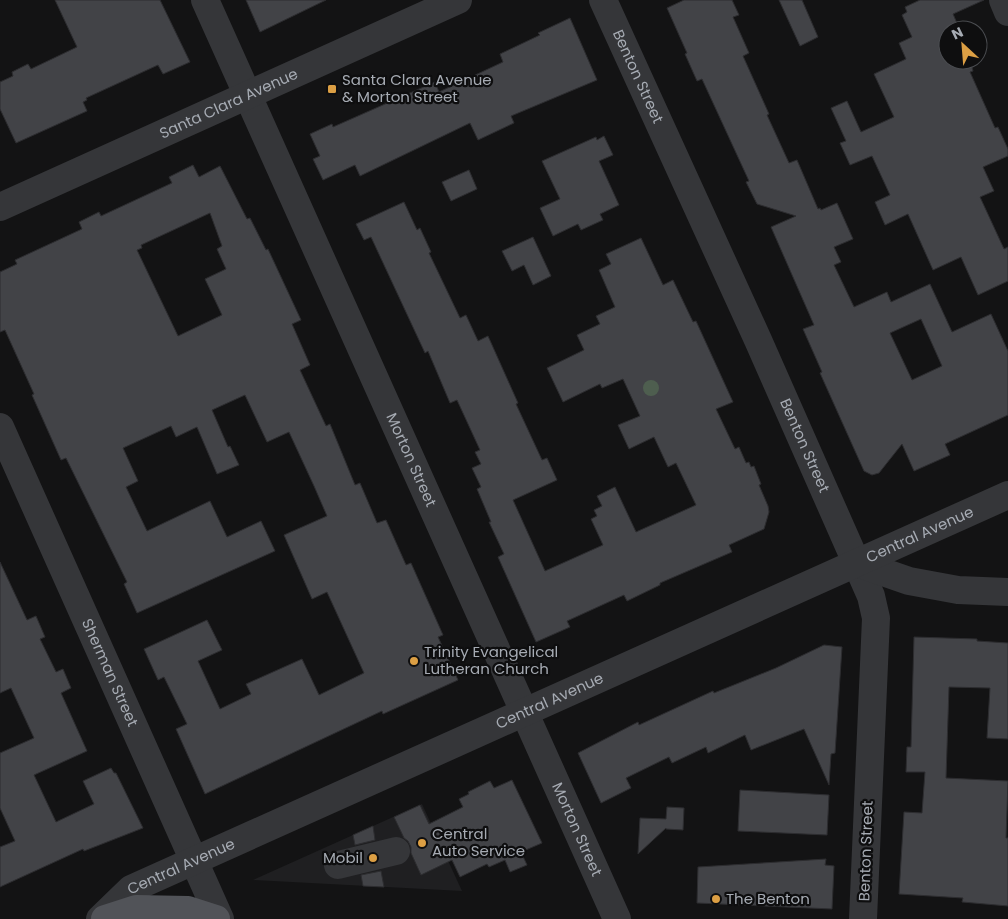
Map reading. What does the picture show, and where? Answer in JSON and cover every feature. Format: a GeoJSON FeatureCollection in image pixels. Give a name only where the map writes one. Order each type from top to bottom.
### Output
{"type":"FeatureCollection","features":[{"type":"Feature","properties":{"kind":"main road"},"geometry":{"type":"LineString","coordinates":[[106,919],[136,908],[188,910],[216,919]]}},
{"type":"Feature","properties":{"kind":"street","name":"Morton Street"},"geometry":{"type":"LineString","coordinates":[[205,0],[617,919]]}},
{"type":"Feature","properties":{"kind":"street","name":"Santa Clara Avenue"},"geometry":{"type":"LineString","coordinates":[[0,207],[458,0]]}},
{"type":"Feature","properties":{"kind":"street","name":"Benton Street"},"geometry":{"type":"LineString","coordinates":[[604,0],[871,596],[876,618],[863,919]]}},
{"type":"Feature","properties":{"kind":"street"},"geometry":{"type":"LineString","coordinates":[[1003,0],[1008,12]]}},
{"type":"Feature","properties":{"kind":"street","name":"Sherman Street"},"geometry":{"type":"LineString","coordinates":[[0,427],[220,919]]}},
{"type":"Feature","properties":{"kind":"street","name":"Central Avenue"},"geometry":{"type":"LineString","coordinates":[[100,919],[131,889],[1008,494]]}},
{"type":"Feature","properties":{"kind":"street"},"geometry":{"type":"LineString","coordinates":[[857,563],[909,581],[958,590],[1008,586]]}},
{"type":"Feature","properties":{"kind":"street"},"geometry":{"type":"LineString","coordinates":[[338,865],[396,852]]}},
{"type":"Feature","properties":{"kind":"shaded area"},"geometry":{"type":"Polygon","coordinates":[[[422,804],[462,891],[253,880],[422,804]]]}},
{"type":"Feature","properties":{"kind":"building"},"geometry":{"type":"Polygon","coordinates":[[[55,0],[160,0],[190,62],[163,74],[158,65],[86,98],[87,100],[83,102],[87,111],[16,143],[0,109],[0,82],[13,76],[12,72],[28,64],[31,69],[77,47],[55,0]]]}},
{"type":"Feature","properties":{"kind":"building"},"geometry":{"type":"Polygon","coordinates":[[[246,0],[326,0],[260,32],[246,0]]]}},
{"type":"Feature","properties":{"kind":"building"},"geometry":{"type":"Polygon","coordinates":[[[684,0],[732,0],[739,15],[733,17],[749,53],[743,56],[789,163],[797,160],[818,209],[820,208],[821,210],[837,203],[853,239],[834,247],[841,262],[834,265],[854,307],[887,292],[891,302],[930,284],[952,332],[991,314],[1008,351],[1008,415],[945,444],[950,455],[914,471],[902,444],[879,473],[872,475],[864,471],[820,373],[822,372],[803,329],[814,325],[771,227],[796,216],[757,204],[746,182],[749,181],[702,79],[697,81],[667,8],[684,0]],[[921,319],[890,333],[912,380],[942,366],[921,319]]]}},
{"type":"Feature","properties":{"kind":"building"},"geometry":{"type":"Polygon","coordinates":[[[779,0],[802,0],[818,37],[800,46],[779,0]]]}},
{"type":"Feature","properties":{"kind":"building"},"geometry":{"type":"Polygon","coordinates":[[[920,0],[984,0],[953,14],[956,20],[938,20],[938,70],[973,70],[970,72],[995,128],[998,127],[1008,149],[1008,156],[983,167],[994,191],[980,197],[1004,249],[1008,247],[1008,281],[978,295],[961,257],[933,270],[908,214],[885,225],[875,202],[890,195],[872,156],[850,165],[840,143],[846,141],[831,108],[847,101],[861,132],[894,117],[874,74],[906,59],[899,43],[912,37],[902,15],[907,12],[905,7],[920,0]]]}},
{"type":"Feature","properties":{"kind":"building"},"geometry":{"type":"Polygon","coordinates":[[[570,18],[597,80],[511,116],[514,123],[478,140],[470,123],[360,176],[355,165],[323,180],[313,159],[320,156],[310,134],[332,124],[333,127],[435,82],[439,92],[503,62],[500,54],[570,18]]]}},
{"type":"Feature","properties":{"kind":"building"},"geometry":{"type":"Polygon","coordinates":[[[604,136],[613,155],[599,161],[619,205],[600,214],[603,220],[581,230],[578,224],[553,236],[540,208],[560,199],[542,161],[596,137],[597,140],[604,136]]]}},
{"type":"Feature","properties":{"kind":"building"},"geometry":{"type":"Polygon","coordinates":[[[193,165],[199,177],[220,166],[247,219],[250,218],[266,250],[268,249],[301,320],[292,324],[310,365],[300,370],[326,426],[330,424],[355,485],[360,483],[377,523],[386,520],[406,565],[411,563],[443,635],[438,637],[458,680],[383,714],[382,711],[205,794],[176,729],[187,724],[164,677],[158,680],[144,649],[207,620],[222,650],[198,661],[220,709],[251,694],[246,684],[302,659],[319,695],[364,673],[327,592],[312,599],[284,535],[327,516],[314,486],[289,432],[267,442],[245,395],[212,410],[228,447],[230,446],[239,465],[217,474],[197,427],[176,437],[171,426],[123,448],[138,481],[126,487],[147,531],[210,501],[227,537],[261,521],[275,551],[137,613],[124,584],[127,582],[66,458],[61,460],[5,330],[0,332],[0,272],[17,264],[15,260],[82,229],[79,222],[99,212],[101,216],[172,183],[169,177],[193,165]],[[210,213],[141,245],[142,248],[137,250],[178,336],[222,315],[205,279],[226,269],[217,249],[222,246],[210,213]]]}},
{"type":"Feature","properties":{"kind":"building"},"geometry":{"type":"Polygon","coordinates":[[[469,170],[477,189],[451,201],[442,182],[469,170]]]}},
{"type":"Feature","properties":{"kind":"building"},"geometry":{"type":"Polygon","coordinates":[[[404,202],[417,230],[420,228],[431,252],[429,253],[460,318],[466,315],[478,341],[488,336],[542,460],[547,458],[557,480],[513,500],[545,571],[603,545],[591,519],[597,516],[594,510],[602,506],[597,496],[615,487],[636,532],[696,505],[676,463],[668,467],[654,437],[629,449],[618,425],[640,416],[623,379],[602,388],[600,384],[563,402],[547,368],[584,350],[577,335],[600,324],[596,316],[615,307],[599,270],[611,264],[606,254],[641,238],[663,285],[673,280],[693,322],[696,321],[733,402],[716,409],[735,449],[739,447],[746,463],[749,462],[751,467],[754,466],[769,512],[764,529],[729,545],[732,552],[660,583],[660,585],[627,601],[624,595],[567,621],[570,627],[536,642],[498,557],[504,554],[489,522],[491,522],[477,489],[481,487],[472,468],[481,464],[475,452],[480,450],[457,400],[450,403],[428,351],[425,353],[371,237],[364,240],[356,224],[404,202]]]}},
{"type":"Feature","properties":{"kind":"building"},"geometry":{"type":"Polygon","coordinates":[[[533,237],[551,276],[533,285],[524,265],[512,271],[502,251],[533,237]]]}},
{"type":"Feature","properties":{"kind":"building"},"geometry":{"type":"Polygon","coordinates":[[[0,562],[27,620],[36,616],[45,637],[40,639],[56,672],[63,669],[71,688],[61,693],[87,751],[34,775],[56,822],[94,804],[83,781],[111,768],[116,773],[143,828],[84,851],[83,849],[0,887],[0,847],[15,841],[0,808],[0,753],[34,738],[11,688],[0,693],[0,562]]]}},
{"type":"Feature","properties":{"kind":"building"},"geometry":{"type":"Polygon","coordinates":[[[914,637],[977,639],[977,641],[1008,643],[1008,739],[987,738],[990,688],[949,687],[946,778],[1008,781],[1006,838],[1008,838],[1008,906],[962,902],[963,898],[899,894],[904,812],[922,813],[925,772],[906,772],[907,747],[911,747],[914,637]]]}},
{"type":"Feature","properties":{"kind":"building"},"geometry":{"type":"Polygon","coordinates":[[[824,645],[842,647],[835,753],[831,754],[829,785],[804,729],[751,750],[745,735],[708,753],[706,747],[672,763],[669,757],[626,778],[631,788],[601,803],[578,753],[638,722],[639,725],[713,691],[714,693],[776,668],[824,645]]]}},
{"type":"Feature","properties":{"kind":"building"},"geometry":{"type":"Polygon","coordinates":[[[512,780],[542,843],[521,852],[527,865],[510,872],[505,860],[489,867],[487,864],[460,877],[452,860],[421,875],[411,853],[411,847],[404,838],[394,817],[420,805],[429,824],[463,807],[459,799],[469,794],[468,792],[490,781],[494,788],[512,780]]]}},
{"type":"Feature","properties":{"kind":"building"},"geometry":{"type":"Polygon","coordinates":[[[740,790],[829,795],[827,835],[738,831],[740,790]]]}},
{"type":"Feature","properties":{"kind":"building"},"geometry":{"type":"Polygon","coordinates":[[[667,807],[684,808],[683,830],[666,828],[638,854],[640,818],[666,819],[667,807]]]}},
{"type":"Feature","properties":{"kind":"building"},"geometry":{"type":"Polygon","coordinates":[[[373,826],[375,840],[355,845],[353,835],[373,826]]]}},
{"type":"Feature","properties":{"kind":"building"},"geometry":{"type":"Polygon","coordinates":[[[826,859],[825,865],[834,866],[832,909],[697,903],[698,867],[826,859]]]}},
{"type":"Feature","properties":{"kind":"building"},"geometry":{"type":"Polygon","coordinates":[[[381,871],[384,887],[363,886],[361,875],[381,871]]]}},
{"type":"Feature","properties":{"kind":"place","name":"Santa Clara Avenue & Morton Street"},"geometry":{"type":"Point","coordinates":[332,89]}},
{"type":"Feature","properties":{"kind":"place","name":"Trinity Evangelical Lutheran Church"},"geometry":{"type":"Point","coordinates":[414,661]}},
{"type":"Feature","properties":{"kind":"place","name":"Central Auto Service"},"geometry":{"type":"Point","coordinates":[422,843]}},
{"type":"Feature","properties":{"kind":"place","name":"Mobil"},"geometry":{"type":"Point","coordinates":[373,858]}},
{"type":"Feature","properties":{"kind":"place","name":"The Benton"},"geometry":{"type":"Point","coordinates":[716,899]}}]}
